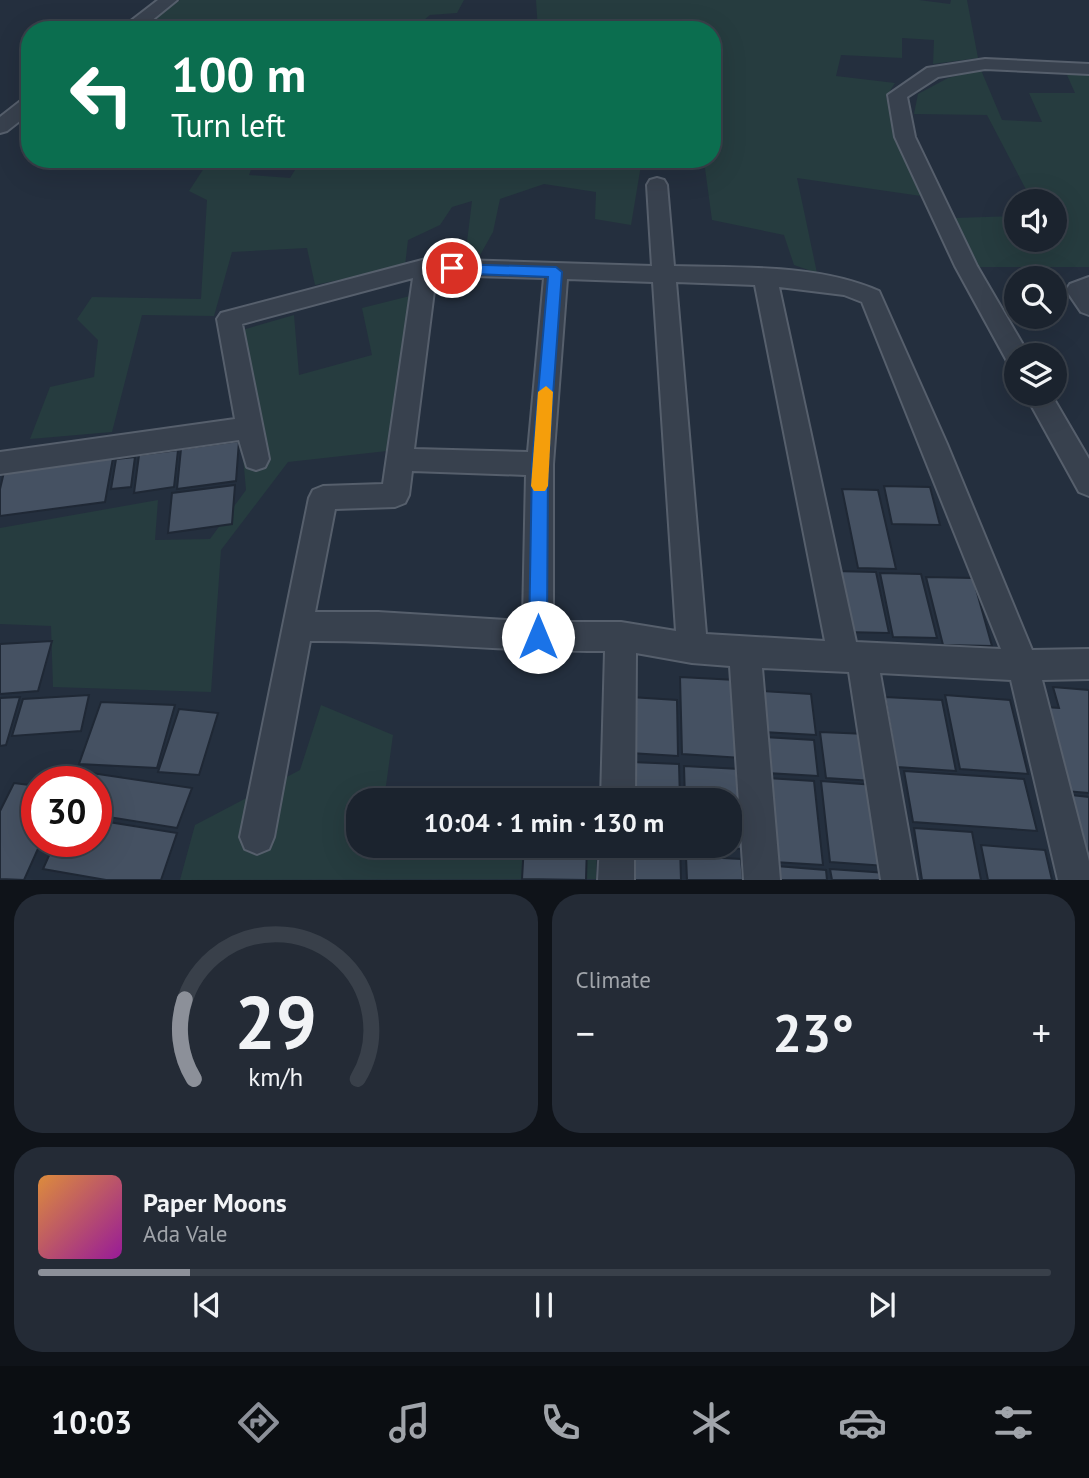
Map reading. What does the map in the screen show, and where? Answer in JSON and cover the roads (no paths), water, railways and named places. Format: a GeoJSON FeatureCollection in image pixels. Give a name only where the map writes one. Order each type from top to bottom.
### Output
{"type":"FeatureCollection","features":[{"type":"Feature","properties":{"kind":"street"},"geometry":{"type":"LineString","coordinates":[[140,21],[169,0]]}},
{"type":"Feature","properties":{"kind":"street"},"geometry":{"type":"LineString","coordinates":[[1010,343],[966,266],[905,137],[897,95],[933,72],[985,64],[1089,69]]}},
{"type":"Feature","properties":{"kind":"street"},"geometry":{"type":"LineString","coordinates":[[0,127],[21,110]]}},
{"type":"Feature","properties":{"kind":"street"},"geometry":{"type":"LineString","coordinates":[[657,185],[692,648]]}},
{"type":"Feature","properties":{"kind":"street"},"geometry":{"type":"LineString","coordinates":[[257,837],[323,498],[395,495],[425,267]]}},
{"type":"Feature","properties":{"kind":"street"},"geometry":{"type":"LineString","coordinates":[[256,459],[229,319],[425,267],[765,277],[848,287],[871,297],[1023,665],[1076,880]]}},
{"type":"Feature","properties":{"kind":"street"},"geometry":{"type":"LineString","coordinates":[[538,637],[540,464],[556,272]]}},
{"type":"Feature","properties":{"kind":"street"},"geometry":{"type":"LineString","coordinates":[[765,277],[853,658],[899,880]]}},
{"type":"Feature","properties":{"kind":"street"},"geometry":{"type":"LineString","coordinates":[[1089,285],[1078,290],[1089,306]]}},
{"type":"Feature","properties":{"kind":"street"},"geometry":{"type":"LineString","coordinates":[[1045,406],[1089,484]]}},
{"type":"Feature","properties":{"kind":"street"},"geometry":{"type":"LineString","coordinates":[[0,463],[239,429]]}},
{"type":"Feature","properties":{"kind":"street"},"geometry":{"type":"LineString","coordinates":[[400,460],[540,464]]}},
{"type":"Feature","properties":{"kind":"street"},"geometry":{"type":"LineString","coordinates":[[297,627],[378,626],[538,637],[621,636],[692,648],[745,652],[1023,665],[1089,664]]}},
{"type":"Feature","properties":{"kind":"street"},"geometry":{"type":"LineString","coordinates":[[618,788],[621,636]]}},
{"type":"Feature","properties":{"kind":"street"},"geometry":{"type":"LineString","coordinates":[[745,652],[762,880]]}},
{"type":"Feature","properties":{"kind":"street"},"geometry":{"type":"LineString","coordinates":[[616,880],[617,858]]}}]}
